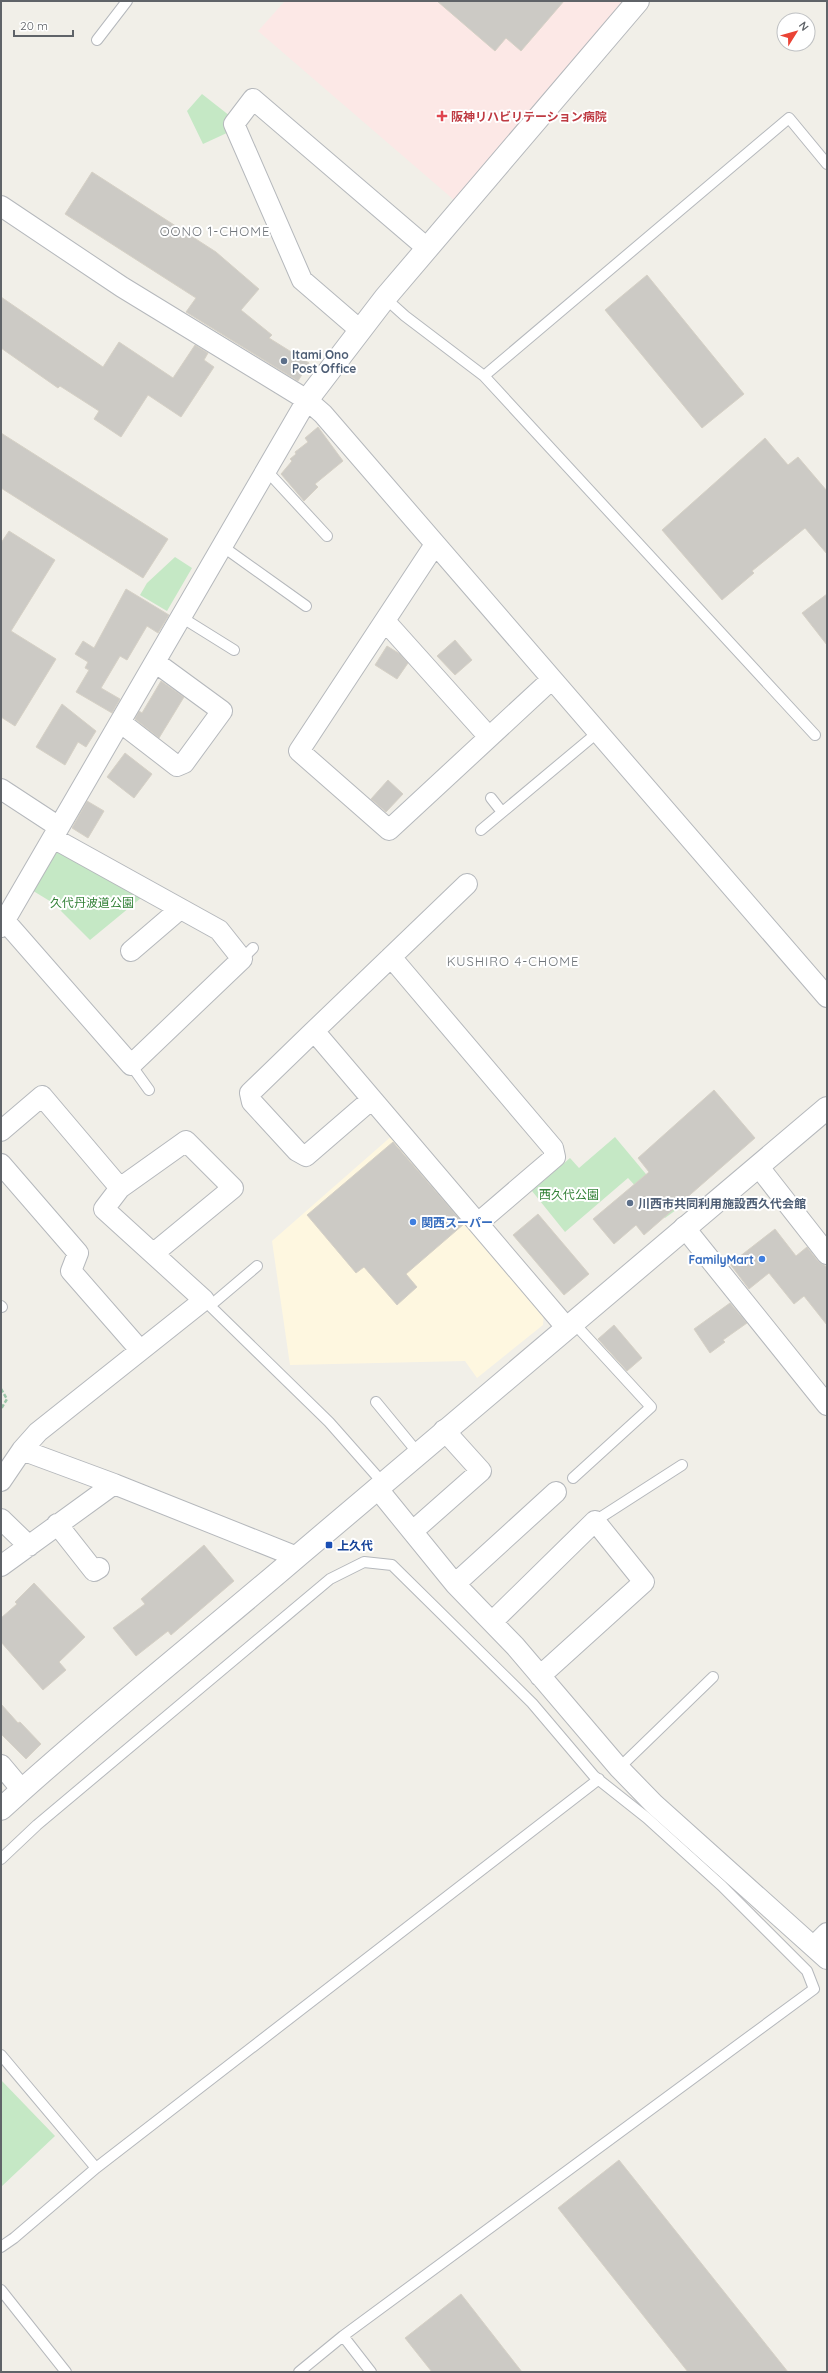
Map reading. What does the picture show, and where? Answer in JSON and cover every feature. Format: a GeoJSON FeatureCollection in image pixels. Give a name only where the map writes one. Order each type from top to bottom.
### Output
{"type":"FeatureCollection","features":[{"type":"Feature","properties":{"kind":"street"},"geometry":{"type":"LineString","coordinates":[[1,789],[56,832],[180,909],[219,930],[248,954],[130,1065],[3,924],[56,832],[266,470],[307,400],[385,298],[638,1]]}},
{"type":"Feature","properties":{"kind":"street"},"geometry":{"type":"LineString","coordinates":[[360,330],[302,280],[234,124],[253,99],[427,248]]}},
{"type":"Feature","properties":{"kind":"street"},"geometry":{"type":"LineString","coordinates":[[1,206],[122,287],[307,400],[323,414],[404,506],[434,546],[827,997]]}},
{"type":"Feature","properties":{"kind":"street"},"geometry":{"type":"LineString","coordinates":[[434,546],[299,752],[389,830],[551,680]]}},
{"type":"Feature","properties":{"kind":"street"},"geometry":{"type":"LineString","coordinates":[[385,621],[489,737]]}},
{"type":"Feature","properties":{"kind":"street"},"geometry":{"type":"LineString","coordinates":[[120,722],[177,766],[184,763],[222,711],[155,662]]}},
{"type":"Feature","properties":{"kind":"street"},"geometry":{"type":"LineString","coordinates":[[372,1099],[306,1156],[298,1151],[252,1102],[250,1094],[467,884]]}},
{"type":"Feature","properties":{"kind":"street"},"geometry":{"type":"LineString","coordinates":[[131,951],[180,909]]}},
{"type":"Feature","properties":{"kind":"street"},"geometry":{"type":"LineString","coordinates":[[391,957],[553,1148],[555,1157],[478,1223]]}},
{"type":"Feature","properties":{"kind":"street"},"geometry":{"type":"LineString","coordinates":[[314,1031],[478,1223],[569,1324]]}},
{"type":"Feature","properties":{"kind":"street"},"geometry":{"type":"LineString","coordinates":[[1,1131],[42,1096],[120,1188]]}},
{"type":"Feature","properties":{"kind":"street"},"geometry":{"type":"LineString","coordinates":[[1,1809],[210,1627],[297,1557],[569,1324],[827,1108]]}},
{"type":"Feature","properties":{"kind":"street"},"geometry":{"type":"LineString","coordinates":[[1,1481],[22,1450],[38,1432],[140,1350],[207,1303],[154,1253],[104,1209],[120,1188],[186,1141],[233,1188],[154,1253]]}},
{"type":"Feature","properties":{"kind":"street"},"geometry":{"type":"LineString","coordinates":[[1,1164],[78,1253],[71,1271],[140,1350]]}},
{"type":"Feature","properties":{"kind":"street"},"geometry":{"type":"LineString","coordinates":[[758,1166],[827,1254]]}},
{"type":"Feature","properties":{"kind":"street"},"geometry":{"type":"LineString","coordinates":[[684,1227],[825,1400]]}},
{"type":"Feature","properties":{"kind":"street"},"geometry":{"type":"LineString","coordinates":[[413,1531],[481,1471],[444,1430]]}},
{"type":"Feature","properties":{"kind":"street"},"geometry":{"type":"LineString","coordinates":[[22,1450],[114,1484],[297,1557]]}},
{"type":"Feature","properties":{"kind":"street"},"geometry":{"type":"LineString","coordinates":[[1,1566],[114,1484]]}},
{"type":"Feature","properties":{"kind":"street"},"geometry":{"type":"LineString","coordinates":[[380,1485],[413,1531],[455,1584],[492,1622],[619,1768],[654,1804],[823,1946]]}},
{"type":"Feature","properties":{"kind":"street"},"geometry":{"type":"LineString","coordinates":[[455,1584],[556,1492]]}},
{"type":"Feature","properties":{"kind":"street"},"geometry":{"type":"LineString","coordinates":[[1,1519],[29,1546]]}},
{"type":"Feature","properties":{"kind":"street"},"geometry":{"type":"LineString","coordinates":[[492,1622],[595,1521],[644,1582],[540,1676]]}},
{"type":"Feature","properties":{"kind":"street"},"geometry":{"type":"LineString","coordinates":[[57,1524],[95,1571]]}},
{"type":"Feature","properties":{"kind":"street"},"geometry":{"type":"LineString","coordinates":[[1,1765],[22,1790]]}},
{"type":"Feature","properties":{"kind":"lane"},"geometry":{"type":"LineString","coordinates":[[97,40],[127,1]]}},
{"type":"Feature","properties":{"kind":"lane"},"geometry":{"type":"LineString","coordinates":[[484,376],[789,118],[827,164]]}},
{"type":"Feature","properties":{"kind":"lane"},"geometry":{"type":"LineString","coordinates":[[385,298],[405,316],[484,376],[815,735]]}},
{"type":"Feature","properties":{"kind":"lane"},"geometry":{"type":"LineString","coordinates":[[266,470],[327,536]]}},
{"type":"Feature","properties":{"kind":"lane"},"geometry":{"type":"LineString","coordinates":[[222,546],[306,606]]}},
{"type":"Feature","properties":{"kind":"lane"},"geometry":{"type":"LineString","coordinates":[[181,617],[234,650]]}},
{"type":"Feature","properties":{"kind":"lane"},"geometry":{"type":"LineString","coordinates":[[481,830],[597,733]]}},
{"type":"Feature","properties":{"kind":"lane"},"geometry":{"type":"LineString","coordinates":[[491,798],[502,812]]}},
{"type":"Feature","properties":{"kind":"lane"},"geometry":{"type":"LineString","coordinates":[[130,1065],[149,1090]]}},
{"type":"Feature","properties":{"kind":"lane"},"geometry":{"type":"LineString","coordinates":[[257,1266],[207,1303],[330,1422],[380,1485]]}},
{"type":"Feature","properties":{"kind":"lane"},"geometry":{"type":"LineString","coordinates":[[569,1324],[651,1407],[573,1478]]}},
{"type":"Feature","properties":{"kind":"lane"},"geometry":{"type":"LineString","coordinates":[[376,1402],[418,1453]]}},
{"type":"Feature","properties":{"kind":"lane"},"geometry":{"type":"LineString","coordinates":[[595,1521],[682,1465]]}},
{"type":"Feature","properties":{"kind":"lane"},"geometry":{"type":"LineString","coordinates":[[1,1859],[37,1825],[330,1579],[364,1562],[392,1565],[532,1703],[599,1779],[647,1818],[722,1886],[807,1971],[814,1989],[343,2336],[299,2372]]}},
{"type":"Feature","properties":{"kind":"lane"},"geometry":{"type":"LineString","coordinates":[[619,1768],[713,1677]]}},
{"type":"Feature","properties":{"kind":"lane"},"geometry":{"type":"LineString","coordinates":[[1,2247],[14,2238],[96,2168],[599,1779]]}},
{"type":"Feature","properties":{"kind":"lane"},"geometry":{"type":"LineString","coordinates":[[1,2055],[96,2168]]}},
{"type":"Feature","properties":{"kind":"lane"},"geometry":{"type":"LineString","coordinates":[[1,2290],[66,2372]]}},
{"type":"Feature","properties":{"kind":"lane"},"geometry":{"type":"LineString","coordinates":[[343,2336],[371,2372]]}},
{"type":"Feature","properties":{"kind":"path"},"geometry":{"type":"LineString","coordinates":[[1,1389],[7,1399],[1,1409]]}},
{"type":"Feature","properties":{"kind":"shaded area","name":"阪神リハビリテーション病院"},"geometry":{"type":"Polygon","coordinates":[[[285,1],[626,1],[454,200],[258,31],[285,1]]]}},
{"type":"Feature","properties":{"kind":"shaded area"},"geometry":{"type":"Polygon","coordinates":[[[394,1134],[544,1311],[543,1325],[477,1378],[465,1361],[290,1365],[272,1241],[394,1134]]]}},
{"type":"Feature","properties":{"kind":"green space"},"geometry":{"type":"Polygon","coordinates":[[[202,94],[230,116],[223,124],[229,132],[203,144],[187,111],[202,94]]]}},
{"type":"Feature","properties":{"kind":"green space"},"geometry":{"type":"Polygon","coordinates":[[[175,557],[192,568],[167,611],[140,595],[147,583],[175,557]]]}},
{"type":"Feature","properties":{"kind":"green space","name":"久代丹波道公園"},"geometry":{"type":"Polygon","coordinates":[[[53,847],[141,898],[90,940],[53,903],[30,889],[53,847]]]}},
{"type":"Feature","properties":{"kind":"green space","name":"西久代公園"},"geometry":{"type":"Polygon","coordinates":[[[615,1137],[676,1210],[665,1218],[628,1178],[565,1232],[532,1191],[570,1158],[579,1168],[615,1137]]]}},
{"type":"Feature","properties":{"kind":"green space"},"geometry":{"type":"Polygon","coordinates":[[[1,2080],[55,2136],[1,2187],[1,2080]]]}},
{"type":"Feature","properties":{"kind":"building"},"geometry":{"type":"Polygon","coordinates":[[[437,1],[564,1],[521,51],[506,38],[495,51],[437,1]]]}},
{"type":"Feature","properties":{"kind":"building"},"geometry":{"type":"Polygon","coordinates":[[[92,172],[216,252],[259,289],[241,310],[272,335],[269,338],[309,363],[298,381],[186,312],[196,298],[65,214],[92,172]]]}},
{"type":"Feature","properties":{"kind":"building"},"geometry":{"type":"Polygon","coordinates":[[[647,275],[744,394],[702,428],[605,310],[647,275]]]}},
{"type":"Feature","properties":{"kind":"building"},"geometry":{"type":"Polygon","coordinates":[[[1,297],[103,367],[119,342],[173,378],[195,345],[208,353],[204,360],[214,367],[181,417],[148,395],[121,437],[94,419],[99,411],[60,386],[58,388],[1,348],[1,297]]]}},
{"type":"Feature","properties":{"kind":"building"},"geometry":{"type":"Polygon","coordinates":[[[318,427],[343,461],[315,484],[318,487],[304,501],[281,474],[292,461],[290,459],[296,454],[295,452],[308,442],[305,438],[318,427]]]}},
{"type":"Feature","properties":{"kind":"building"},"geometry":{"type":"Polygon","coordinates":[[[1,433],[168,539],[143,578],[1,488],[1,433]]]}},
{"type":"Feature","properties":{"kind":"building"},"geometry":{"type":"Polygon","coordinates":[[[765,438],[788,465],[798,457],[827,491],[827,554],[805,528],[752,571],[754,573],[722,600],[662,530],[765,438]]]}},
{"type":"Feature","properties":{"kind":"building"},"geometry":{"type":"Polygon","coordinates":[[[9,531],[55,560],[11,631],[56,659],[15,726],[1,717],[1,543],[9,531]]]}},
{"type":"Feature","properties":{"kind":"building"},"geometry":{"type":"Polygon","coordinates":[[[126,589],[169,615],[158,633],[147,626],[127,660],[120,656],[101,688],[120,699],[112,713],[76,692],[89,670],[85,668],[88,662],[75,654],[83,641],[94,648],[126,589]]]}},
{"type":"Feature","properties":{"kind":"building"},"geometry":{"type":"Polygon","coordinates":[[[827,594],[827,645],[802,613],[827,594]]]}},
{"type":"Feature","properties":{"kind":"building"},"geometry":{"type":"Polygon","coordinates":[[[455,640],[472,660],[455,675],[437,656],[455,640]]]}},
{"type":"Feature","properties":{"kind":"building"},"geometry":{"type":"Polygon","coordinates":[[[387,646],[400,654],[408,663],[397,679],[375,665],[387,646]]]}},
{"type":"Feature","properties":{"kind":"building"},"geometry":{"type":"Polygon","coordinates":[[[161,681],[184,697],[159,738],[135,719],[139,711],[142,713],[161,681]]]}},
{"type":"Feature","properties":{"kind":"building"},"geometry":{"type":"Polygon","coordinates":[[[62,704],[96,731],[86,747],[78,742],[65,765],[36,747],[62,704]]]}},
{"type":"Feature","properties":{"kind":"building"},"geometry":{"type":"Polygon","coordinates":[[[125,753],[152,774],[134,798],[107,777],[125,753]]]}},
{"type":"Feature","properties":{"kind":"building"},"geometry":{"type":"Polygon","coordinates":[[[388,780],[403,794],[386,812],[371,799],[388,780]]]}},
{"type":"Feature","properties":{"kind":"building"},"geometry":{"type":"Polygon","coordinates":[[[87,801],[104,811],[88,838],[72,828],[87,801]]]}},
{"type":"Feature","properties":{"kind":"building"},"geometry":{"type":"Polygon","coordinates":[[[714,1090],[755,1138],[644,1235],[636,1225],[614,1244],[593,1219],[649,1172],[638,1158],[714,1090]]]}},
{"type":"Feature","properties":{"kind":"building"},"geometry":{"type":"Polygon","coordinates":[[[393,1142],[464,1224],[406,1274],[417,1287],[397,1305],[364,1267],[356,1273],[307,1215],[393,1142]]]}},
{"type":"Feature","properties":{"kind":"building"},"geometry":{"type":"Polygon","coordinates":[[[538,1214],[589,1274],[564,1295],[513,1235],[538,1214]]]}},
{"type":"Feature","properties":{"kind":"building"},"geometry":{"type":"Polygon","coordinates":[[[775,1229],[796,1256],[807,1247],[818,1261],[827,1267],[827,1325],[804,1296],[794,1304],[769,1273],[749,1289],[730,1264],[775,1229]]]}},
{"type":"Feature","properties":{"kind":"building"},"geometry":{"type":"Polygon","coordinates":[[[730,1303],[747,1323],[723,1340],[725,1342],[710,1353],[694,1329],[730,1303]]]}},
{"type":"Feature","properties":{"kind":"building"},"geometry":{"type":"Polygon","coordinates":[[[614,1325],[642,1358],[627,1371],[598,1339],[614,1325]]]}},
{"type":"Feature","properties":{"kind":"building"},"geometry":{"type":"Polygon","coordinates":[[[204,1545],[234,1581],[171,1635],[168,1631],[136,1656],[113,1628],[145,1604],[141,1599],[204,1545]]]}},
{"type":"Feature","properties":{"kind":"building"},"geometry":{"type":"Polygon","coordinates":[[[34,1583],[85,1637],[59,1662],[66,1670],[43,1690],[1,1642],[1,1618],[17,1604],[15,1602],[34,1583]]]}},
{"type":"Feature","properties":{"kind":"building"},"geometry":{"type":"Polygon","coordinates":[[[1,1704],[18,1723],[20,1722],[41,1744],[26,1759],[1,1734],[1,1704]]]}},
{"type":"Feature","properties":{"kind":"building"},"geometry":{"type":"Polygon","coordinates":[[[619,2160],[788,2372],[688,2372],[558,2208],[619,2160]]]}},
{"type":"Feature","properties":{"kind":"building"},"geometry":{"type":"Polygon","coordinates":[[[461,2294],[522,2372],[432,2372],[405,2338],[461,2294]]]}},
{"type":"Feature","properties":{"kind":"place","name":"阪神リハビリテーション病院"},"geometry":{"type":"Point","coordinates":[442,116]}},
{"type":"Feature","properties":{"kind":"place","name":"Itami Ono Post Office"},"geometry":{"type":"Point","coordinates":[284,361]}},
{"type":"Feature","properties":{"kind":"place","name":"川西市共同利用施設西久代会館"},"geometry":{"type":"Point","coordinates":[630,1203]}},
{"type":"Feature","properties":{"kind":"place","name":"関西スーパー"},"geometry":{"type":"Point","coordinates":[413,1222]}},
{"type":"Feature","properties":{"kind":"place","name":"FamilyMart"},"geometry":{"type":"Point","coordinates":[762,1259]}},
{"type":"Feature","properties":{"kind":"place","name":"上久代"},"geometry":{"type":"Point","coordinates":[329,1545]}},
{"type":"Feature","properties":{"kind":"district","name":"OONO 1-CHOME"},"geometry":{"type":"Point","coordinates":[215,231]}},
{"type":"Feature","properties":{"kind":"district","name":"KUSHIRO 4-CHOME"},"geometry":{"type":"Point","coordinates":[513,961]}}]}
